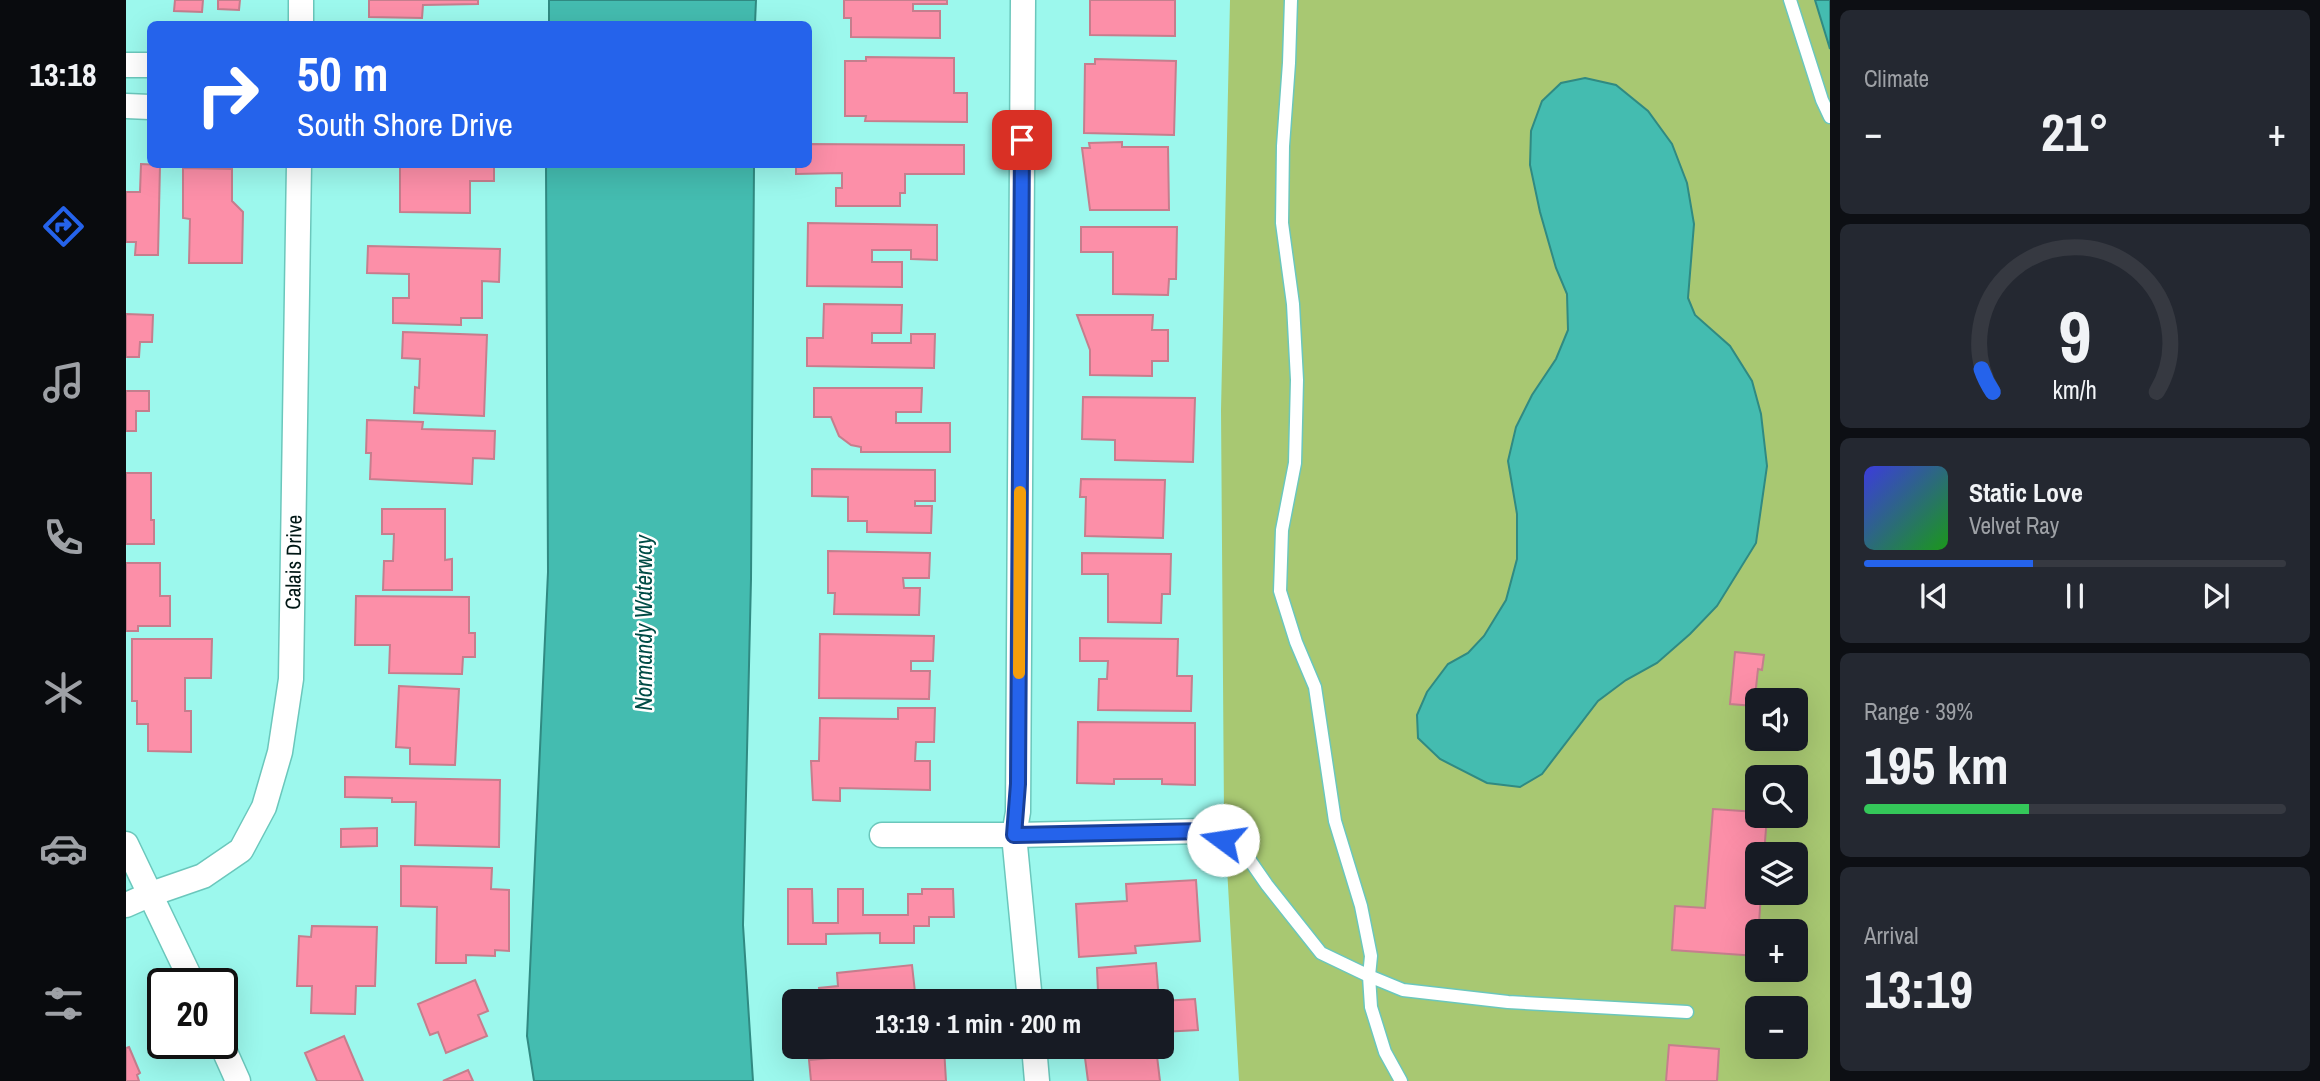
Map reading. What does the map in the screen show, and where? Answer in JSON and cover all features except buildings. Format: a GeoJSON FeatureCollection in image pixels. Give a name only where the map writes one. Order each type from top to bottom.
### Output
{"type":"FeatureCollection","features":[{"type":"Feature","properties":{"kind":"street"},"geometry":{"type":"LineString","coordinates":[[300,21],[301,0]]}},
{"type":"Feature","properties":{"kind":"street"},"geometry":{"type":"LineString","coordinates":[[1023,0],[1018,784],[1014,835],[1029,989]]}},
{"type":"Feature","properties":{"kind":"street"},"geometry":{"type":"LineString","coordinates":[[126,65],[147,65]]}},
{"type":"Feature","properties":{"kind":"street"},"geometry":{"type":"LineString","coordinates":[[126,106],[147,107]]}},
{"type":"Feature","properties":{"kind":"street","name":"Calais Drive"},"geometry":{"type":"LineString","coordinates":[[126,905],[203,876],[241,850],[264,807],[281,752],[291,679],[299,168]]}},
{"type":"Feature","properties":{"kind":"street"},"geometry":{"type":"LineString","coordinates":[[882,835],[1205,831]]}},
{"type":"Feature","properties":{"kind":"street"},"geometry":{"type":"LineString","coordinates":[[126,844],[186,968]]}},
{"type":"Feature","properties":{"kind":"street"},"geometry":{"type":"LineString","coordinates":[[228,1059],[238,1081]]}},
{"type":"Feature","properties":{"kind":"street"},"geometry":{"type":"LineString","coordinates":[[1035,1059],[1037,1081]]}},
{"type":"Feature","properties":{"kind":"lane"},"geometry":{"type":"LineString","coordinates":[[1291,0],[1290,63],[1283,146],[1282,223],[1293,304],[1297,380],[1295,463],[1282,530],[1280,591],[1296,642],[1315,687],[1335,821],[1361,906],[1371,956],[1371,1007],[1385,1052],[1402,1081]]}},
{"type":"Feature","properties":{"kind":"lane"},"geometry":{"type":"LineString","coordinates":[[1790,0],[1830,117]]}},
{"type":"Feature","properties":{"kind":"lane"},"geometry":{"type":"LineString","coordinates":[[1205,831],[1242,849],[1321,953],[1403,990],[1508,1002],[1687,1012]]}},
{"type":"Feature","properties":{"kind":"shaded area"},"geometry":{"type":"Polygon","coordinates":[[[1230,0],[1830,0],[1830,1081],[1239,1081],[1224,814],[1221,410],[1230,0]]]}},
{"type":"Feature","properties":{"kind":"water"},"geometry":{"type":"Polygon","coordinates":[[[549,0],[756,0],[755,21],[549,21],[549,0]]]}},
{"type":"Feature","properties":{"kind":"water"},"geometry":{"type":"Polygon","coordinates":[[[1815,0],[1830,0],[1830,49],[1815,0]]]}},
{"type":"Feature","properties":{"kind":"water"},"geometry":{"type":"Polygon","coordinates":[[[1585,78],[1616,85],[1648,111],[1672,144],[1687,183],[1694,224],[1688,298],[1695,315],[1730,346],[1752,381],[1761,414],[1767,466],[1756,543],[1717,606],[1657,663],[1626,680],[1598,701],[1542,774],[1520,787],[1487,783],[1440,759],[1418,738],[1417,715],[1427,692],[1448,664],[1468,653],[1484,636],[1506,600],[1517,559],[1517,514],[1508,461],[1516,427],[1532,395],[1556,359],[1568,330],[1567,294],[1556,268],[1530,165],[1531,131],[1542,101],[1561,83],[1585,78]]]}},
{"type":"Feature","properties":{"kind":"water","name":"Normandy Waterway"},"geometry":{"type":"Polygon","coordinates":[[[546,168],[754,168],[751,579],[743,925],[753,1081],[534,1081],[527,1036],[548,572],[546,168]]]}},
{"type":"Feature","properties":{"kind":"slow traffic"},"geometry":{"type":"LineString","coordinates":[[1019,673],[1020,492]]}},
{"type":"Feature","properties":{"kind":"route"},"geometry":{"type":"LineString","coordinates":[[1022,140],[1018,812],[1014,835],[1205,831],[1223,840]]}}]}
